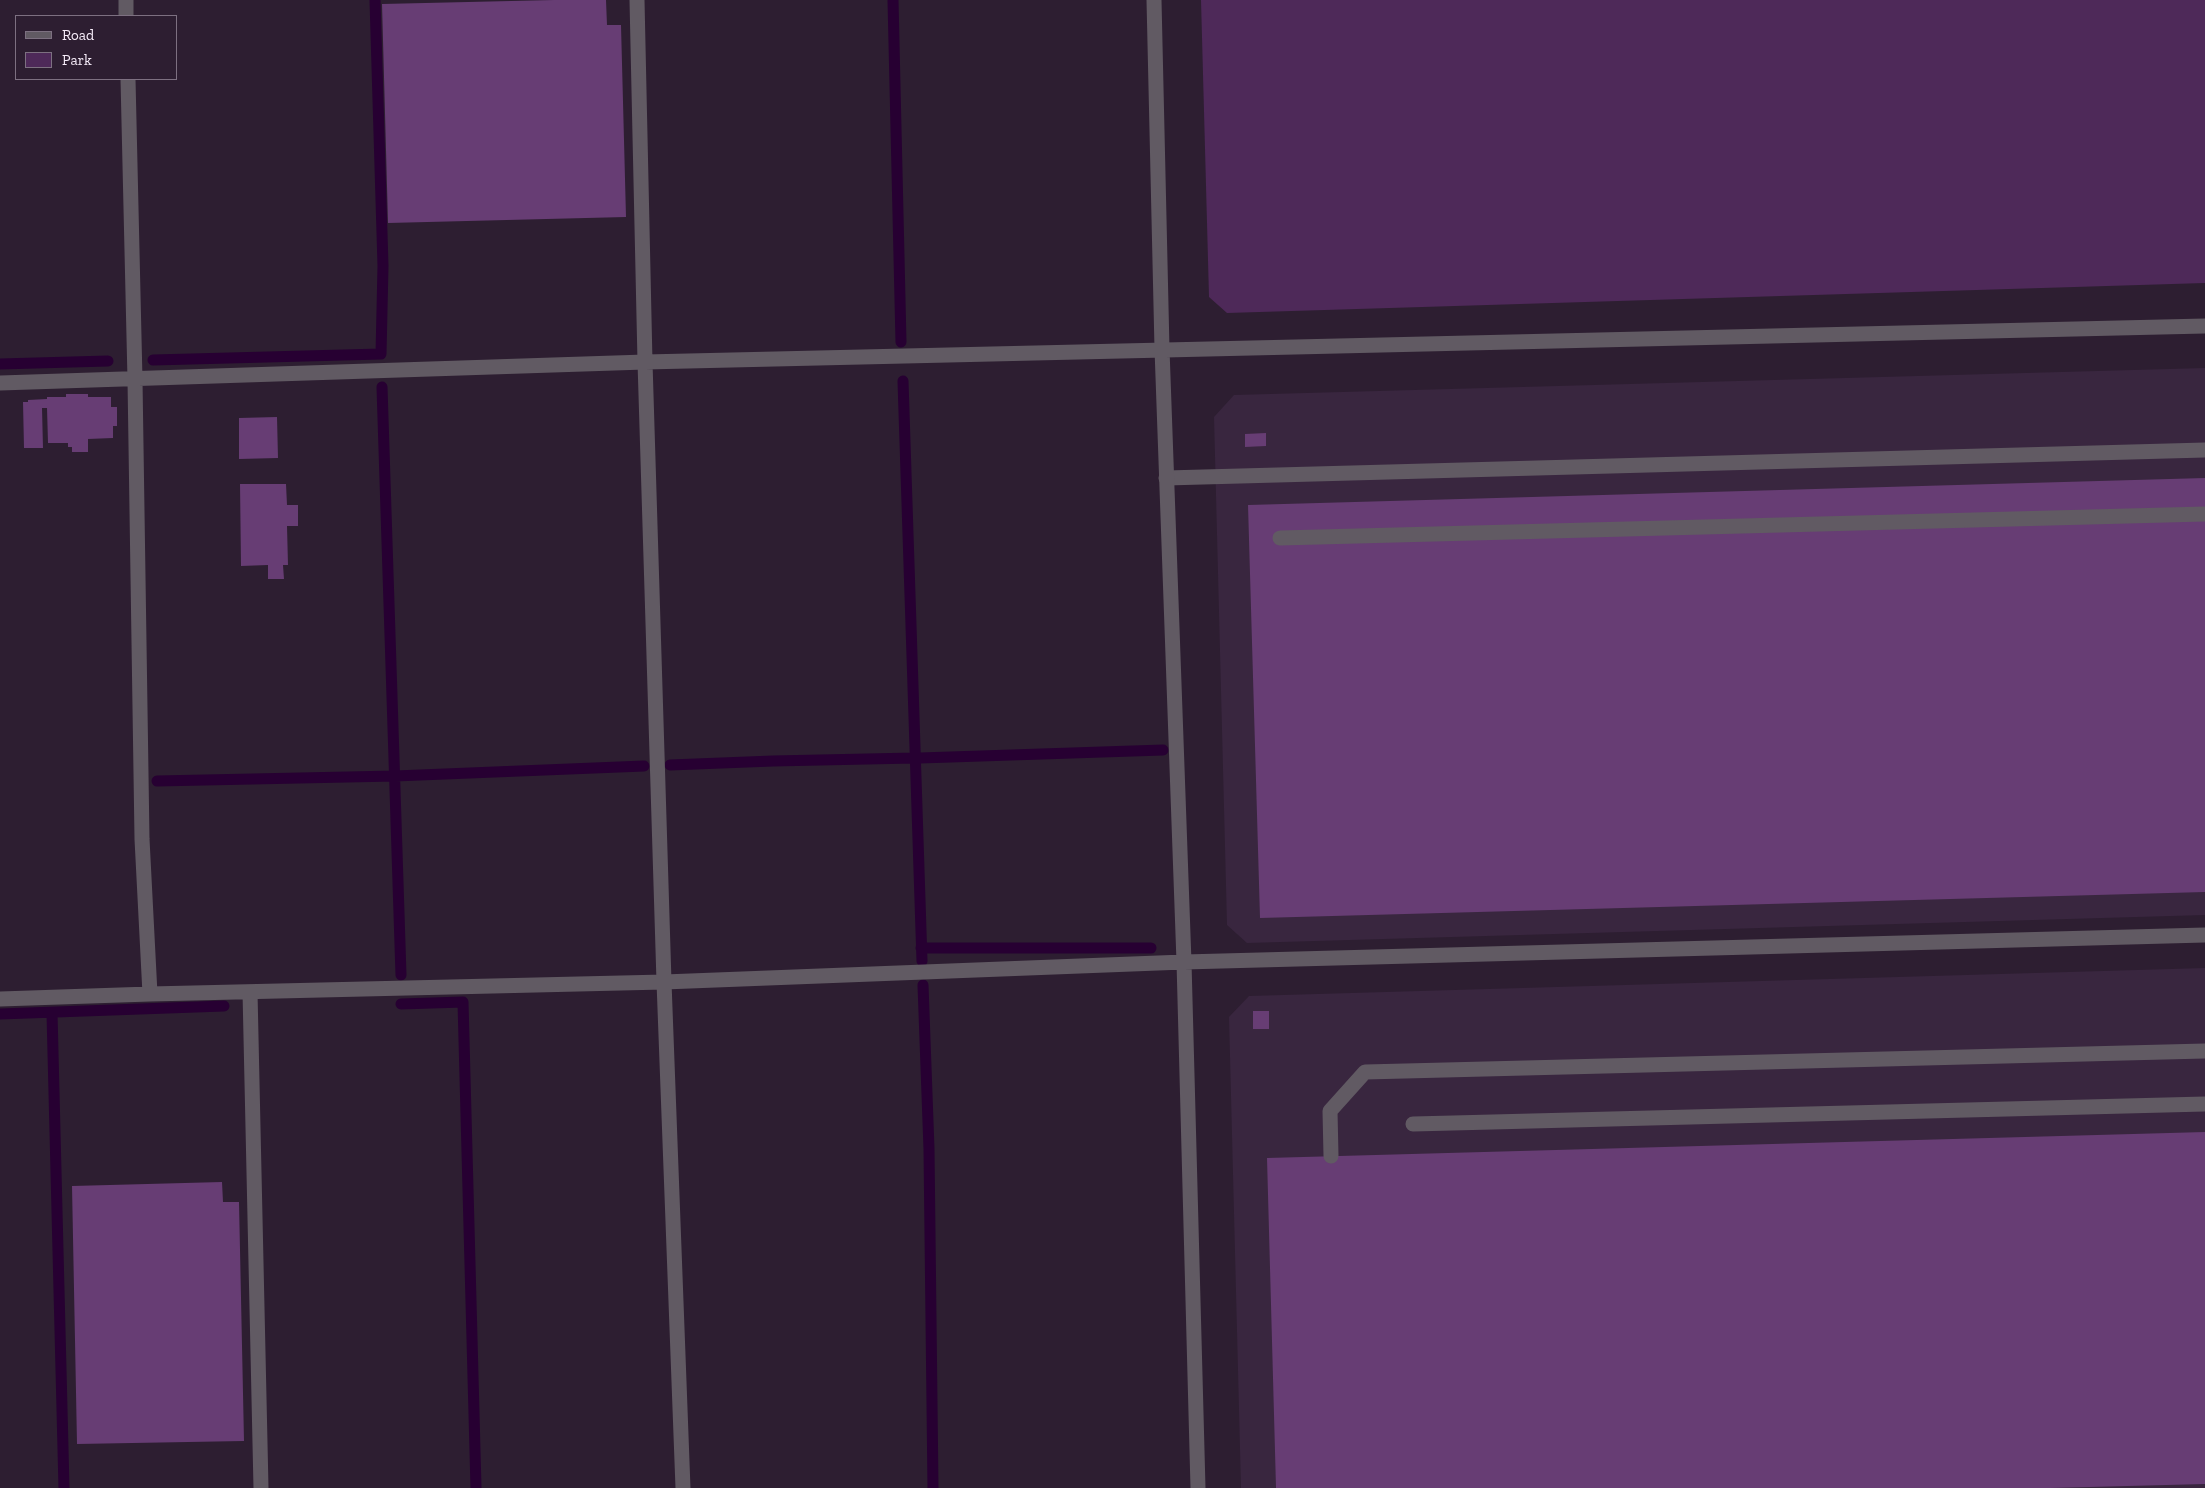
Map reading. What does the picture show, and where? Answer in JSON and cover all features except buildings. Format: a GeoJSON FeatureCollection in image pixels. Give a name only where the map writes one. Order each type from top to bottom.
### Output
{"type":"FeatureCollection","features":[{"type":"Feature","properties":{"kind":"street"},"geometry":{"type":"LineString","coordinates":[[126,0],[126,15]]}},
{"type":"Feature","properties":{"kind":"street"},"geometry":{"type":"LineString","coordinates":[[637,0],[664,982],[684,1488]]}},
{"type":"Feature","properties":{"kind":"street"},"geometry":{"type":"LineString","coordinates":[[1154,0],[1162,349],[1184,962],[1198,1488]]}},
{"type":"Feature","properties":{"kind":"street"},"geometry":{"type":"LineString","coordinates":[[128,80],[142,829],[150,994]]}},
{"type":"Feature","properties":{"kind":"street"},"geometry":{"type":"LineString","coordinates":[[0,383],[646,362],[2205,326]]}},
{"type":"Feature","properties":{"kind":"street"},"geometry":{"type":"LineString","coordinates":[[1166,478],[2205,450]]}},
{"type":"Feature","properties":{"kind":"street"},"geometry":{"type":"LineString","coordinates":[[1280,538],[2205,514]]}},
{"type":"Feature","properties":{"kind":"street"},"geometry":{"type":"LineString","coordinates":[[0,999],[664,982],[1184,962],[2205,935]]}},
{"type":"Feature","properties":{"kind":"street"},"geometry":{"type":"LineString","coordinates":[[250,992],[262,1488]]}},
{"type":"Feature","properties":{"kind":"street"},"geometry":{"type":"LineString","coordinates":[[1330,1156],[1330,1111],[1365,1072],[2205,1050]]}},
{"type":"Feature","properties":{"kind":"street"},"geometry":{"type":"LineString","coordinates":[[1412,1124],[2205,1104]]}},
{"type":"Feature","properties":{"kind":"shaded area"},"geometry":{"type":"Polygon","coordinates":[[[2205,368],[2205,915],[1247,943],[1227,925],[1214,417],[1234,395],[2205,368]]]}},
{"type":"Feature","properties":{"kind":"shaded area"},"geometry":{"type":"Polygon","coordinates":[[[2205,968],[2205,1488],[1241,1488],[1229,1017],[1249,996],[2205,968]]]}},
{"type":"Feature","properties":{"kind":"green space"},"geometry":{"type":"Polygon","coordinates":[[[1201,0],[2205,0],[2205,283],[1227,313],[1209,297],[1201,0]]]}},
{"type":"Feature","properties":{"kind":"waterway"},"geometry":{"type":"LineString","coordinates":[[153,360],[381,354],[383,266],[375,0]]}},
{"type":"Feature","properties":{"kind":"waterway"},"geometry":{"type":"LineString","coordinates":[[893,0],[901,342]]}},
{"type":"Feature","properties":{"kind":"waterway"},"geometry":{"type":"LineString","coordinates":[[0,364],[108,361]]}},
{"type":"Feature","properties":{"kind":"waterway"},"geometry":{"type":"LineString","coordinates":[[903,381],[922,961]]}},
{"type":"Feature","properties":{"kind":"waterway"},"geometry":{"type":"LineString","coordinates":[[382,387],[401,975]]}},
{"type":"Feature","properties":{"kind":"waterway"},"geometry":{"type":"LineString","coordinates":[[920,758],[1163,750]]}},
{"type":"Feature","properties":{"kind":"waterway"},"geometry":{"type":"LineString","coordinates":[[670,765],[914,758]]}},
{"type":"Feature","properties":{"kind":"waterway"},"geometry":{"type":"LineString","coordinates":[[157,781],[395,776],[644,766]]}},
{"type":"Feature","properties":{"kind":"waterway"},"geometry":{"type":"LineString","coordinates":[[921,948],[1151,948]]}},
{"type":"Feature","properties":{"kind":"waterway"},"geometry":{"type":"LineString","coordinates":[[923,985],[929,1149],[933,1488]]}},
{"type":"Feature","properties":{"kind":"waterway"},"geometry":{"type":"LineString","coordinates":[[401,1004],[463,1002],[476,1488]]}},
{"type":"Feature","properties":{"kind":"waterway"},"geometry":{"type":"LineString","coordinates":[[0,1014],[224,1006]]}},
{"type":"Feature","properties":{"kind":"waterway"},"geometry":{"type":"LineString","coordinates":[[52,1013],[64,1488]]}}]}
